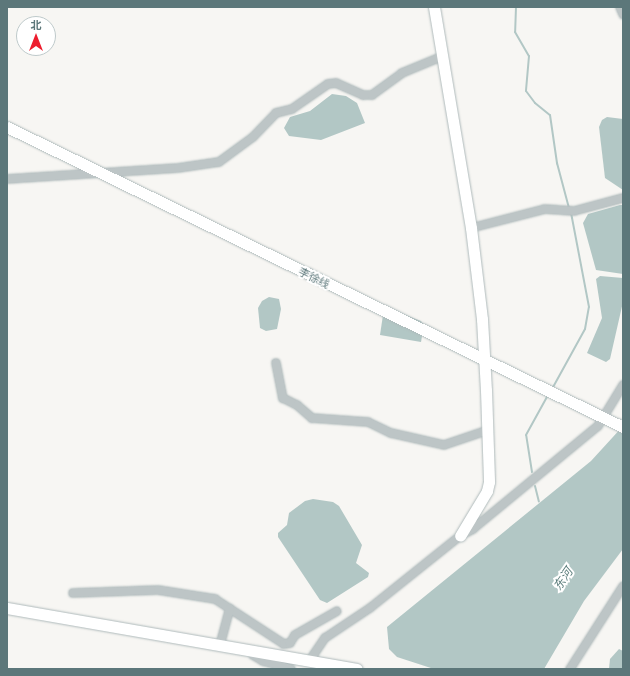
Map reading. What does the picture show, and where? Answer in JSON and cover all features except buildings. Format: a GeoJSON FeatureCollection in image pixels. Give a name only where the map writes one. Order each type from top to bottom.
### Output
{"type":"FeatureCollection","features":[{"type":"Feature","properties":{"kind":"main road"},"geometry":{"type":"LineString","coordinates":[[434,7],[472,228],[482,319],[488,430],[490,476],[487,492],[460,536]]}},
{"type":"Feature","properties":{"kind":"main road","name":"李徐线"},"geometry":{"type":"LineString","coordinates":[[7,127],[623,427]]}},
{"type":"Feature","properties":{"kind":"main road"},"geometry":{"type":"LineString","coordinates":[[7,608],[357,669]]}},
{"type":"Feature","properties":{"kind":"street"},"geometry":{"type":"LineString","coordinates":[[620,7],[623,14]]}},
{"type":"Feature","properties":{"kind":"street"},"geometry":{"type":"LineString","coordinates":[[7,179],[178,168],[219,162],[253,137],[276,113],[292,109],[328,84],[336,83],[363,95],[372,95],[402,73],[443,56]]}},
{"type":"Feature","properties":{"kind":"street"},"geometry":{"type":"LineString","coordinates":[[472,228],[545,209],[574,211],[623,198]]}},
{"type":"Feature","properties":{"kind":"street"},"geometry":{"type":"LineString","coordinates":[[276,363],[283,398],[296,404],[312,418],[368,422],[391,433],[444,445],[488,430]]}},
{"type":"Feature","properties":{"kind":"street"},"geometry":{"type":"LineString","coordinates":[[310,660],[325,638],[370,608],[460,536],[473,529],[598,426],[623,385]]}},
{"type":"Feature","properties":{"kind":"street"},"geometry":{"type":"LineString","coordinates":[[570,669],[623,586]]}},
{"type":"Feature","properties":{"kind":"street"},"geometry":{"type":"LineString","coordinates":[[73,593],[158,590],[215,599],[284,644],[290,643],[295,635],[337,611]]}},
{"type":"Feature","properties":{"kind":"street"},"geometry":{"type":"LineString","coordinates":[[220,645],[230,608]]}},
{"type":"Feature","properties":{"kind":"street"},"geometry":{"type":"LineString","coordinates":[[251,650],[253,655],[263,661],[291,669]]}},
{"type":"Feature","properties":{"kind":"water"},"geometry":{"type":"Polygon","coordinates":[[[332,94],[346,96],[357,103],[365,123],[321,140],[289,136],[284,128],[290,117],[310,111],[332,94]]]}},
{"type":"Feature","properties":{"kind":"water"},"geometry":{"type":"Polygon","coordinates":[[[607,117],[623,119],[623,190],[605,178],[599,127],[602,120],[607,117]]]}},
{"type":"Feature","properties":{"kind":"water"},"geometry":{"type":"Polygon","coordinates":[[[623,205],[623,274],[596,270],[583,223],[588,214],[623,205]]]}},
{"type":"Feature","properties":{"kind":"water"},"geometry":{"type":"Polygon","coordinates":[[[600,276],[623,278],[623,302],[610,359],[606,362],[587,353],[602,318],[596,279],[600,276]]]}},
{"type":"Feature","properties":{"kind":"water"},"geometry":{"type":"Polygon","coordinates":[[[269,297],[279,299],[281,309],[277,329],[266,331],[260,328],[258,308],[262,301],[269,297]]]}},
{"type":"Feature","properties":{"kind":"water"},"geometry":{"type":"Polygon","coordinates":[[[395,311],[421,321],[424,325],[421,342],[380,335],[383,315],[395,311]]]}},
{"type":"Feature","properties":{"kind":"water","name":"东河"},"geometry":{"type":"Polygon","coordinates":[[[623,426],[623,549],[584,601],[544,669],[434,669],[397,657],[389,649],[387,627],[591,461],[623,426]]]}},
{"type":"Feature","properties":{"kind":"water"},"geometry":{"type":"Polygon","coordinates":[[[313,499],[333,502],[339,506],[362,545],[356,563],[369,573],[368,577],[327,603],[320,600],[278,537],[278,533],[287,525],[289,513],[305,501],[313,499]]]}},
{"type":"Feature","properties":{"kind":"water"},"geometry":{"type":"Polygon","coordinates":[[[619,649],[623,651],[623,669],[609,669],[610,659],[619,649]]]}},
{"type":"Feature","properties":{"kind":"waterway"},"geometry":{"type":"LineString","coordinates":[[516,7],[515,32],[529,56],[526,91],[535,103],[550,115],[557,163],[569,208]]}},
{"type":"Feature","properties":{"kind":"waterway"},"geometry":{"type":"LineString","coordinates":[[552,389],[585,329],[589,307],[571,213]]}},
{"type":"Feature","properties":{"kind":"waterway"},"geometry":{"type":"LineString","coordinates":[[532,472],[526,435],[548,395]]}},
{"type":"Feature","properties":{"kind":"waterway"},"geometry":{"type":"LineString","coordinates":[[535,486],[539,502]]}}]}
